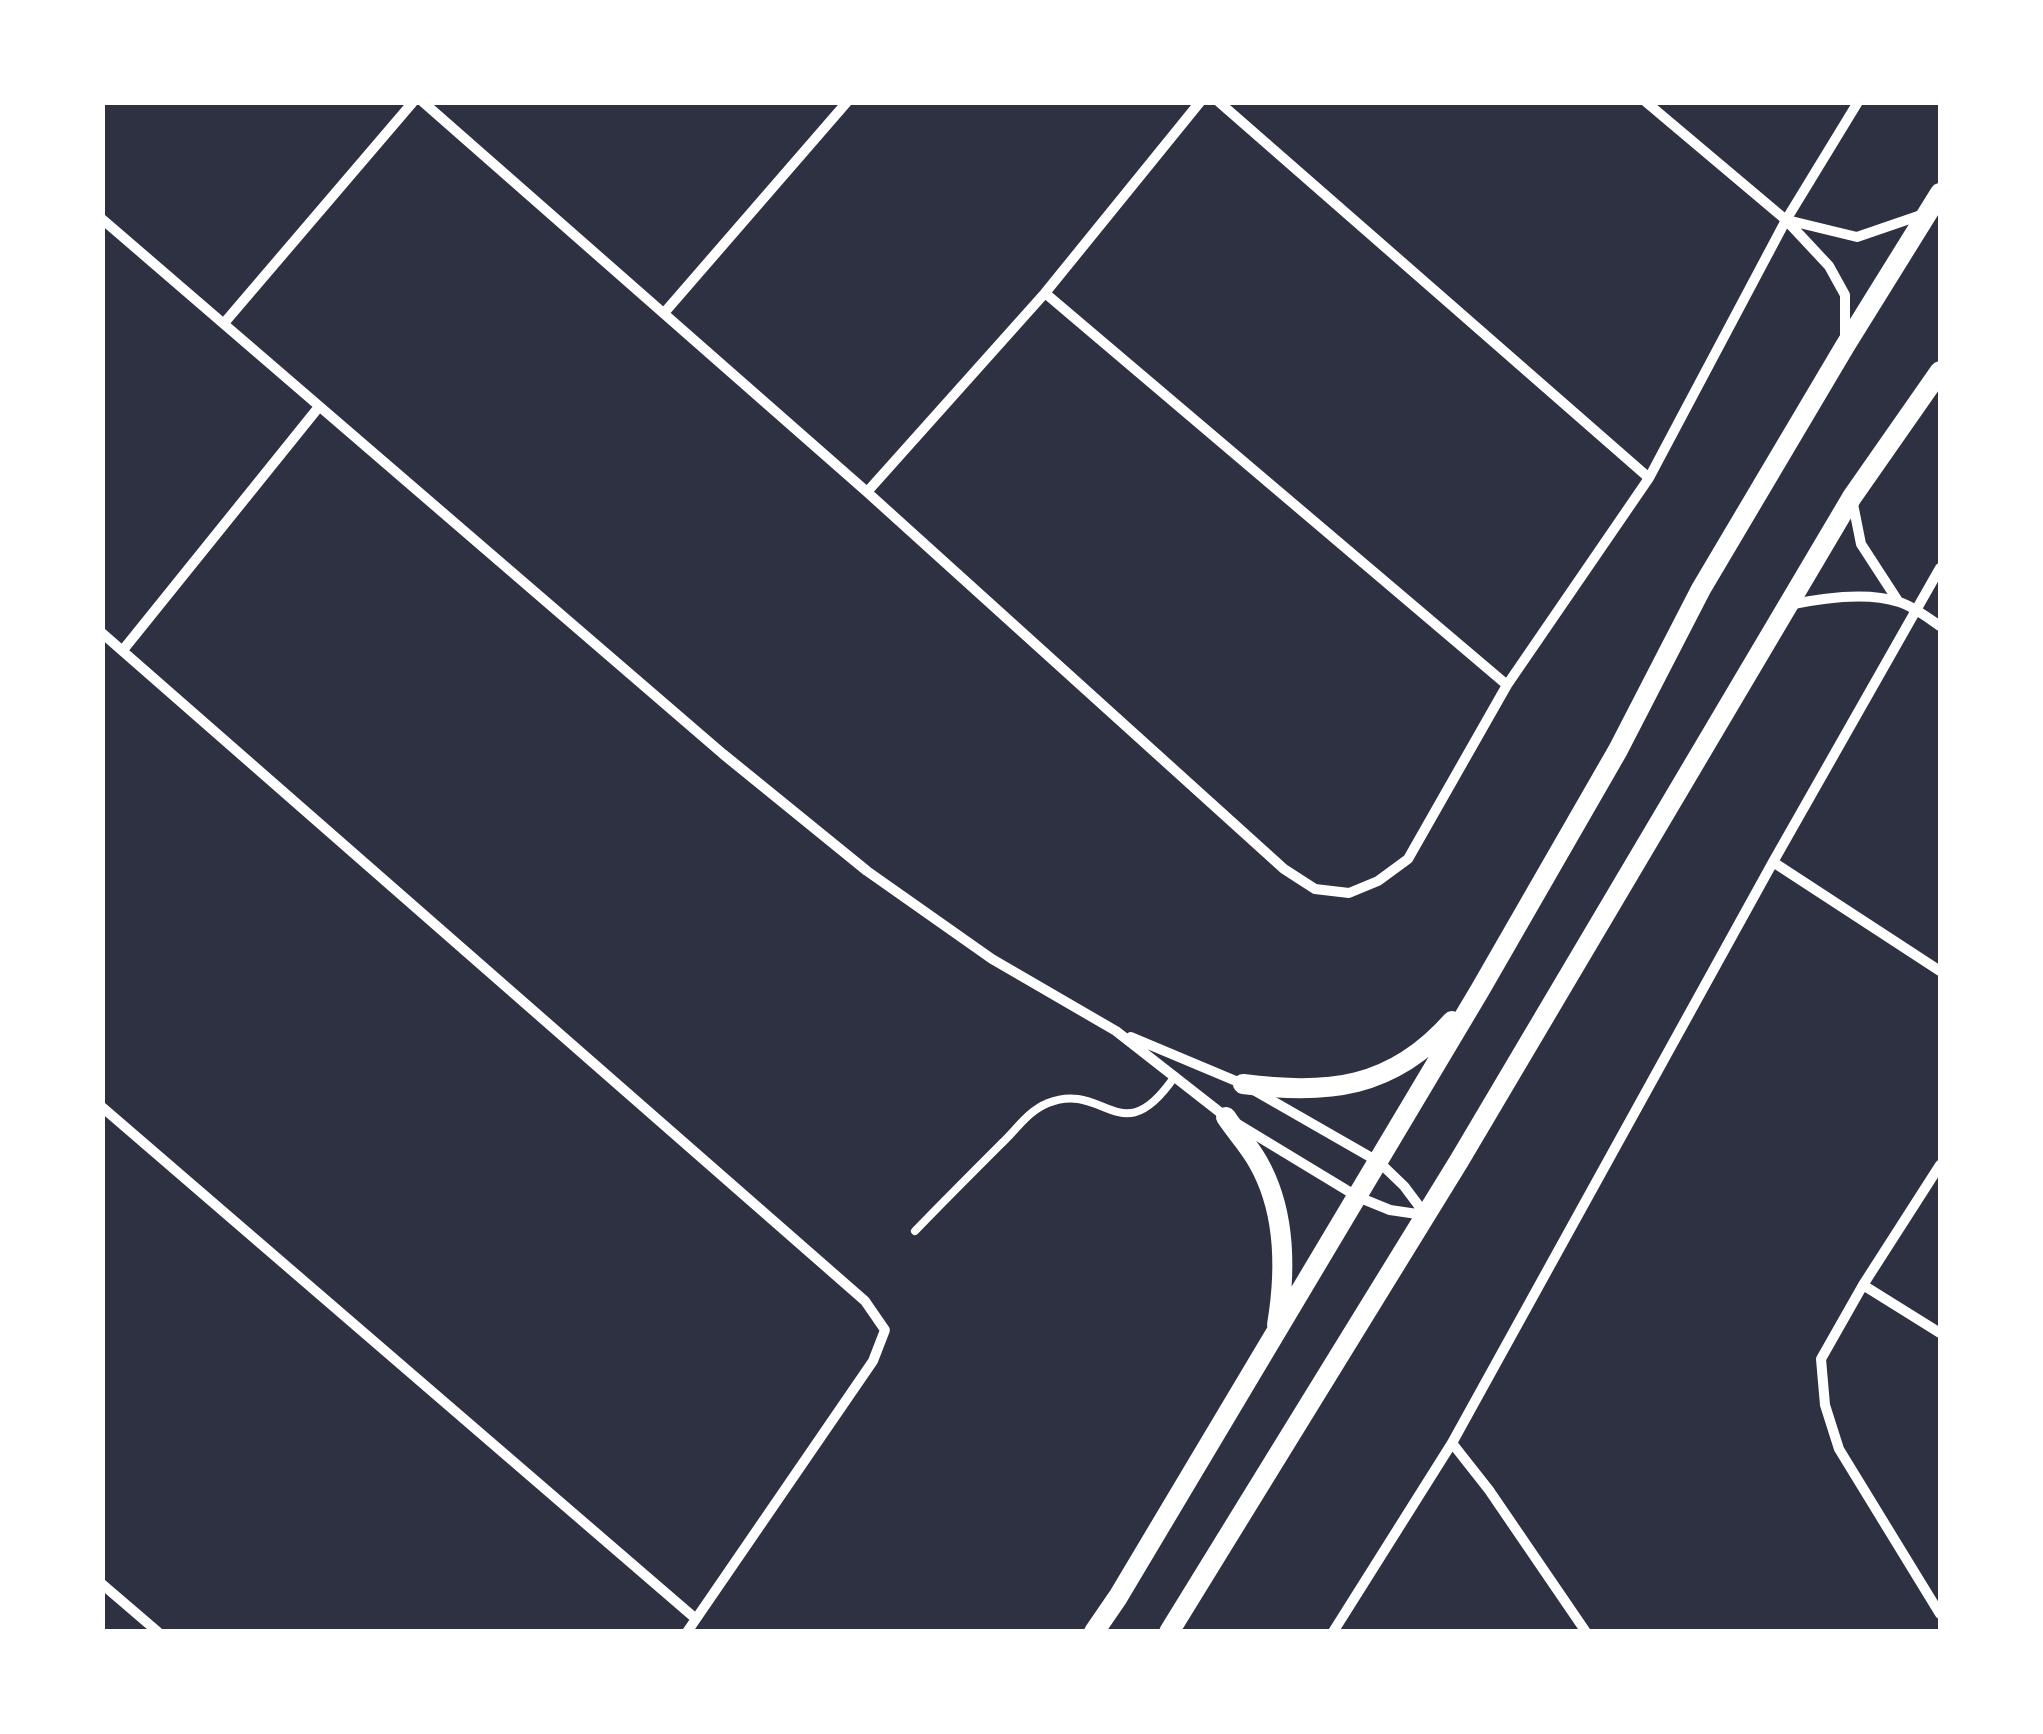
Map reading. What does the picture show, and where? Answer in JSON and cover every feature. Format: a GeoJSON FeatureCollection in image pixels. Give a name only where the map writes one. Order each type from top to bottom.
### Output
{"type":"FeatureCollection","features":[{"type":"Feature","properties":{"kind":"main road"},"geometry":{"type":"LineString","coordinates":[[1094,1632],[1379,1162],[1618,750],[1701,589],[1940,193]]}},
{"type":"Feature","properties":{"kind":"main road"},"geometry":{"type":"LineString","coordinates":[[1169,1632],[1426,1216],[1852,497],[1940,370]]}},
{"type":"Feature","properties":{"kind":"main road"},"geometry":{"type":"LineString","coordinates":[[1242,1084],[1295,1091],[1349,1086],[1399,1066],[1442,1033],[1480,990]]}},
{"type":"Feature","properties":{"kind":"main road"},"geometry":{"type":"LineString","coordinates":[[1226,1116],[1260,1164],[1279,1220],[1285,1279],[1276,1337]]}},
{"type":"Feature","properties":{"kind":"street"},"geometry":{"type":"LineString","coordinates":[[225,322],[413,102]]}},
{"type":"Feature","properties":{"kind":"street"},"geometry":{"type":"LineString","coordinates":[[423,102],[868,492],[1284,869],[1315,889],[1349,893],[1378,881],[1408,859],[1507,686],[1649,478],[1786,220],[1858,102]]}},
{"type":"Feature","properties":{"kind":"street"},"geometry":{"type":"LineString","coordinates":[[664,312],[846,102]]}},
{"type":"Feature","properties":{"kind":"street"},"geometry":{"type":"LineString","coordinates":[[868,492],[1044,293],[1200,102]]}},
{"type":"Feature","properties":{"kind":"street"},"geometry":{"type":"LineString","coordinates":[[1219,102],[1649,478]]}},
{"type":"Feature","properties":{"kind":"street"},"geometry":{"type":"LineString","coordinates":[[1646,102],[1786,220],[1838,278],[1845,295],[1845,346]]}},
{"type":"Feature","properties":{"kind":"street"},"geometry":{"type":"LineString","coordinates":[[1786,220],[1856,236],[1929,212]]}},
{"type":"Feature","properties":{"kind":"street"},"geometry":{"type":"LineString","coordinates":[[102,219],[723,754],[866,871],[992,958],[1116,1031],[1226,1116],[1358,1197],[1390,1210],[1426,1216]]}},
{"type":"Feature","properties":{"kind":"street"},"geometry":{"type":"LineString","coordinates":[[1044,293],[1507,686]]}},
{"type":"Feature","properties":{"kind":"street"},"geometry":{"type":"LineString","coordinates":[[124,650],[318,408]]}},
{"type":"Feature","properties":{"kind":"street"},"geometry":{"type":"LineString","coordinates":[[1852,497],[1860,544],[1898,601]]}},
{"type":"Feature","properties":{"kind":"street"},"geometry":{"type":"LineString","coordinates":[[1334,1632],[1452,1443],[1940,568]]}},
{"type":"Feature","properties":{"kind":"street"},"geometry":{"type":"LineString","coordinates":[[1786,606],[1848,598],[1898,601],[1940,626]]}},
{"type":"Feature","properties":{"kind":"street"},"geometry":{"type":"LineString","coordinates":[[102,632],[865,1301],[885,1330],[873,1361],[688,1632]]}},
{"type":"Feature","properties":{"kind":"street"},"geometry":{"type":"LineString","coordinates":[[1773,862],[1940,971]]}},
{"type":"Feature","properties":{"kind":"street"},"geometry":{"type":"LineString","coordinates":[[1116,1031],[1242,1084],[1379,1162],[1404,1186],[1426,1216]]}},
{"type":"Feature","properties":{"kind":"street"},"geometry":{"type":"LineString","coordinates":[[102,1108],[696,1619]]}},
{"type":"Feature","properties":{"kind":"street"},"geometry":{"type":"LineString","coordinates":[[1940,1164],[1821,1359],[1825,1405],[1839,1449],[1940,1614]]}},
{"type":"Feature","properties":{"kind":"street"},"geometry":{"type":"LineString","coordinates":[[1863,1286],[1940,1333]]}},
{"type":"Feature","properties":{"kind":"street"},"geometry":{"type":"LineString","coordinates":[[1452,1443],[1586,1632]]}},
{"type":"Feature","properties":{"kind":"street"},"geometry":{"type":"LineString","coordinates":[[102,1584],[158,1632]]}},
{"type":"Feature","properties":{"kind":"lane"},"geometry":{"type":"LineString","coordinates":[[915,1230],[1034,1110],[1071,1098],[1120,1112],[1140,1112],[1159,1099],[1174,1076]]}}]}
